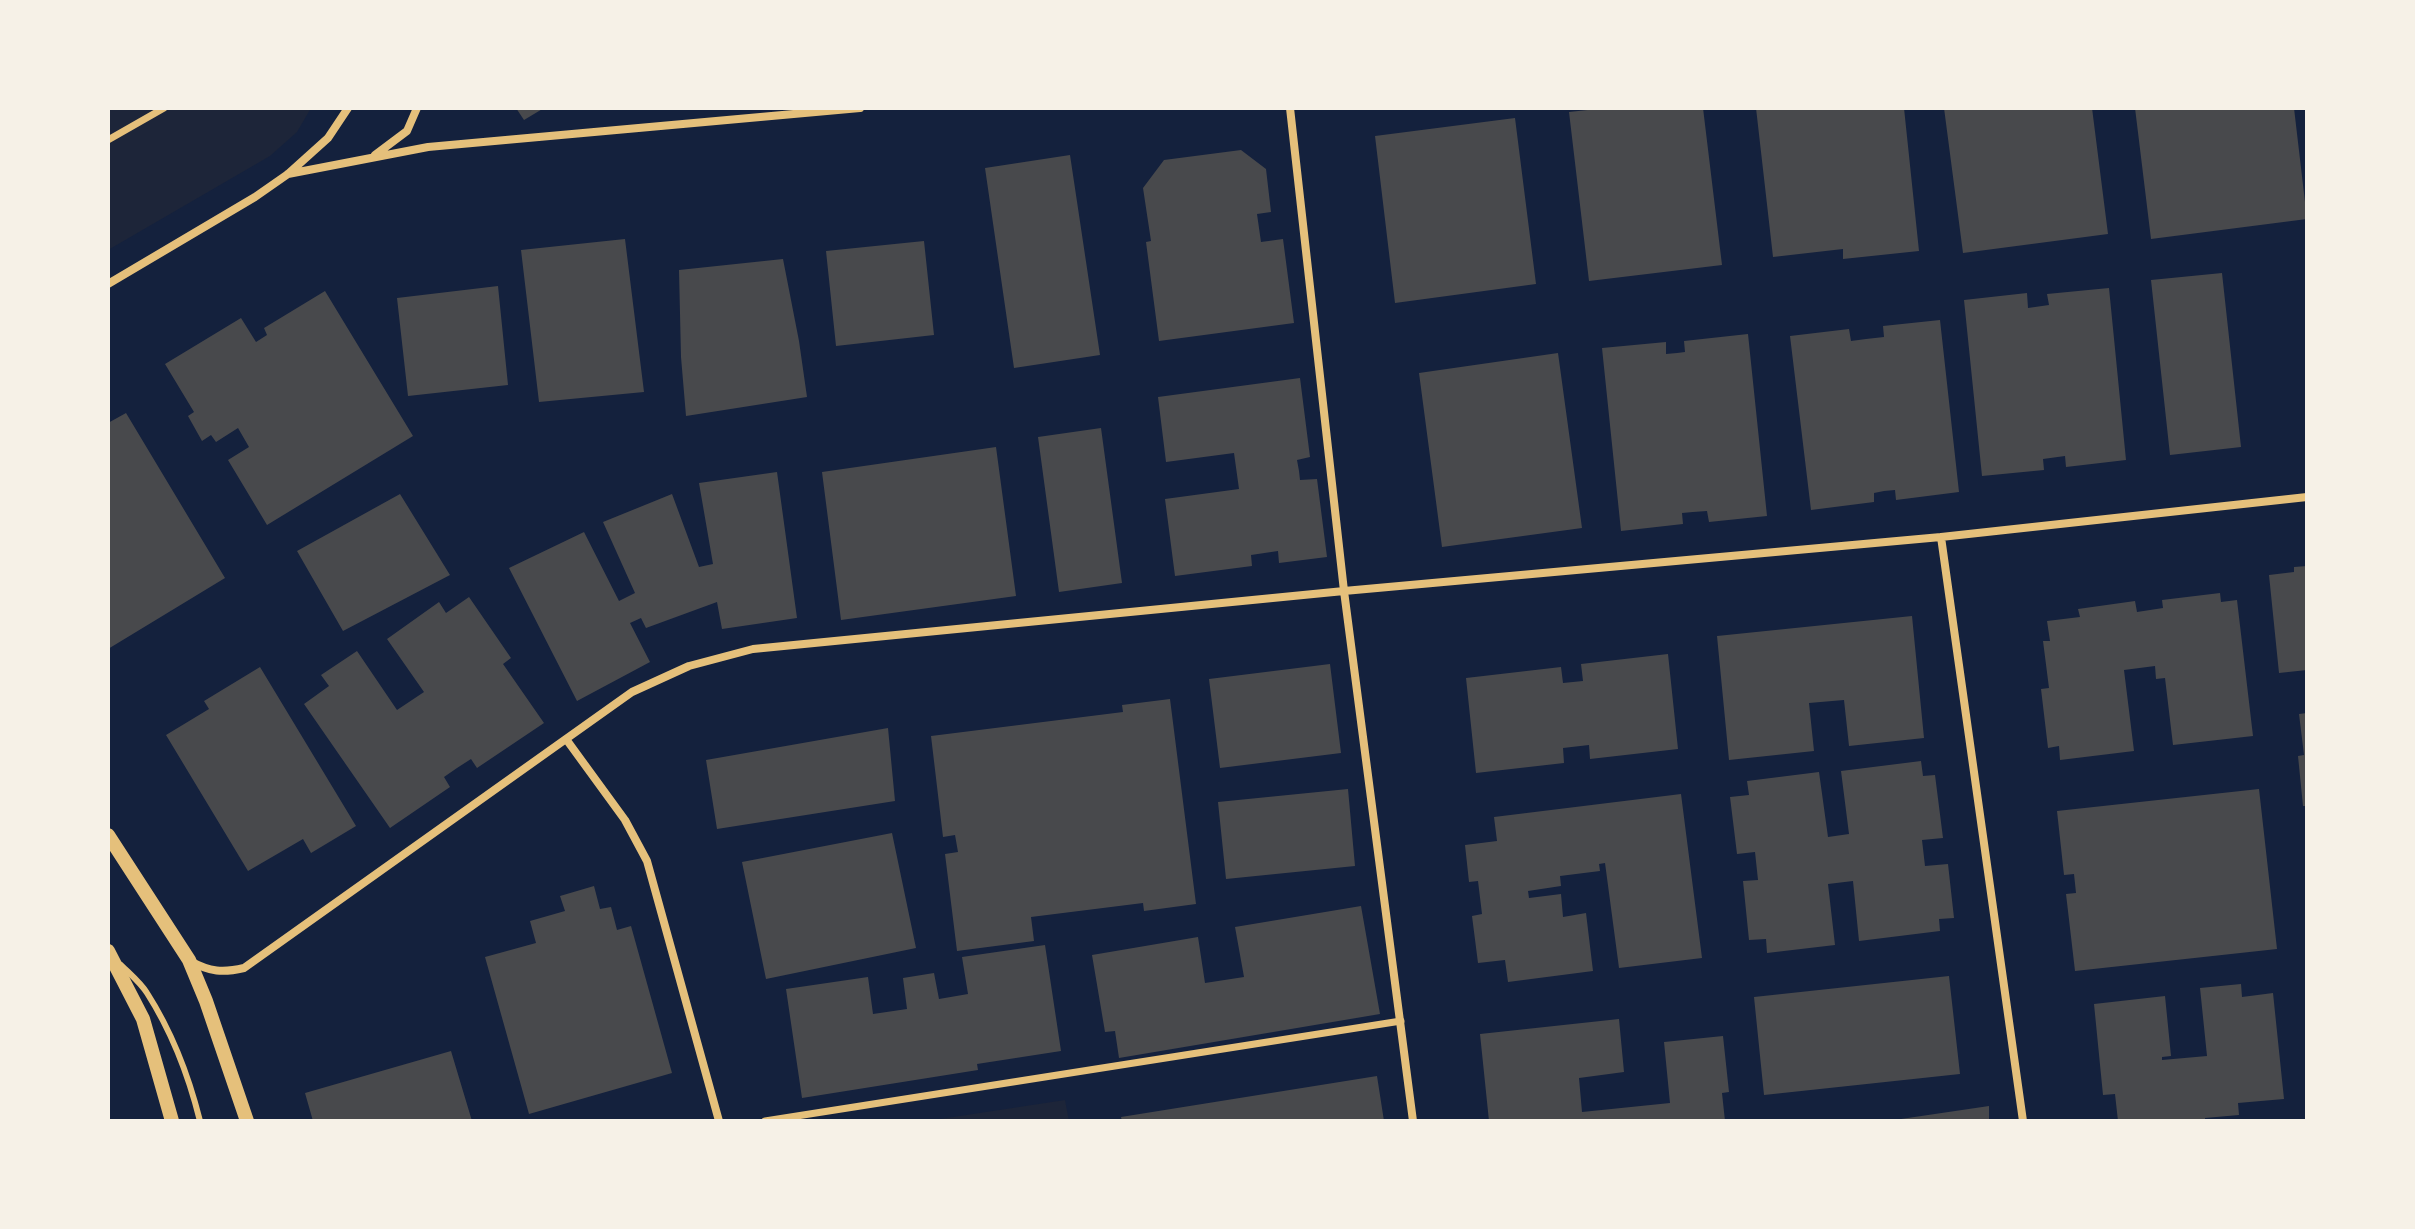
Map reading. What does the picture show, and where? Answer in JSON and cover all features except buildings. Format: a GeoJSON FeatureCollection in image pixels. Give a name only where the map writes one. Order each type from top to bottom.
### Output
{"type":"FeatureCollection","features":[{"type":"Feature","properties":{"kind":"street"},"geometry":{"type":"LineString","coordinates":[[108,140],[164,108]]}},
{"type":"Feature","properties":{"kind":"street"},"geometry":{"type":"LineString","coordinates":[[108,284],[255,197],[288,174],[328,138],[348,108]]}},
{"type":"Feature","properties":{"kind":"street"},"geometry":{"type":"LineString","coordinates":[[371,157],[407,131],[417,108]]}},
{"type":"Feature","properties":{"kind":"street"},"geometry":{"type":"LineString","coordinates":[[288,174],[428,147],[860,108]]}},
{"type":"Feature","properties":{"kind":"street"},"geometry":{"type":"LineString","coordinates":[[1290,108],[1344,591],[1413,1121]]}},
{"type":"Feature","properties":{"kind":"street"},"geometry":{"type":"LineString","coordinates":[[189,960],[215,972],[244,968],[632,692],[689,666],[753,649],[1941,537],[2307,497]]}},
{"type":"Feature","properties":{"kind":"street"},"geometry":{"type":"LineString","coordinates":[[1941,537],[2023,1121]]}},
{"type":"Feature","properties":{"kind":"street"},"geometry":{"type":"LineString","coordinates":[[566,739],[625,820],[647,861],[719,1121]]}},
{"type":"Feature","properties":{"kind":"street"},"geometry":{"type":"LineString","coordinates":[[108,835],[189,960],[247,1121]]}},
{"type":"Feature","properties":{"kind":"street"},"geometry":{"type":"LineString","coordinates":[[108,951],[143,1019],[172,1121]]}},
{"type":"Feature","properties":{"kind":"street"},"geometry":{"type":"LineString","coordinates":[[765,1121],[1401,1021]]}},
{"type":"Feature","properties":{"kind":"lane"},"geometry":{"type":"LineString","coordinates":[[108,951],[146,991],[191,1083],[200,1121]]}},
{"type":"Feature","properties":{"kind":"shaded area"},"geometry":{"type":"Polygon","coordinates":[[[108,108],[311,108],[297,132],[270,156],[108,250],[108,108]]]}},
{"type":"Feature","properties":{"kind":"shaded area"},"geometry":{"type":"Polygon","coordinates":[[[1065,1100],[1069,1121],[927,1121],[1065,1100]]]}}]}
